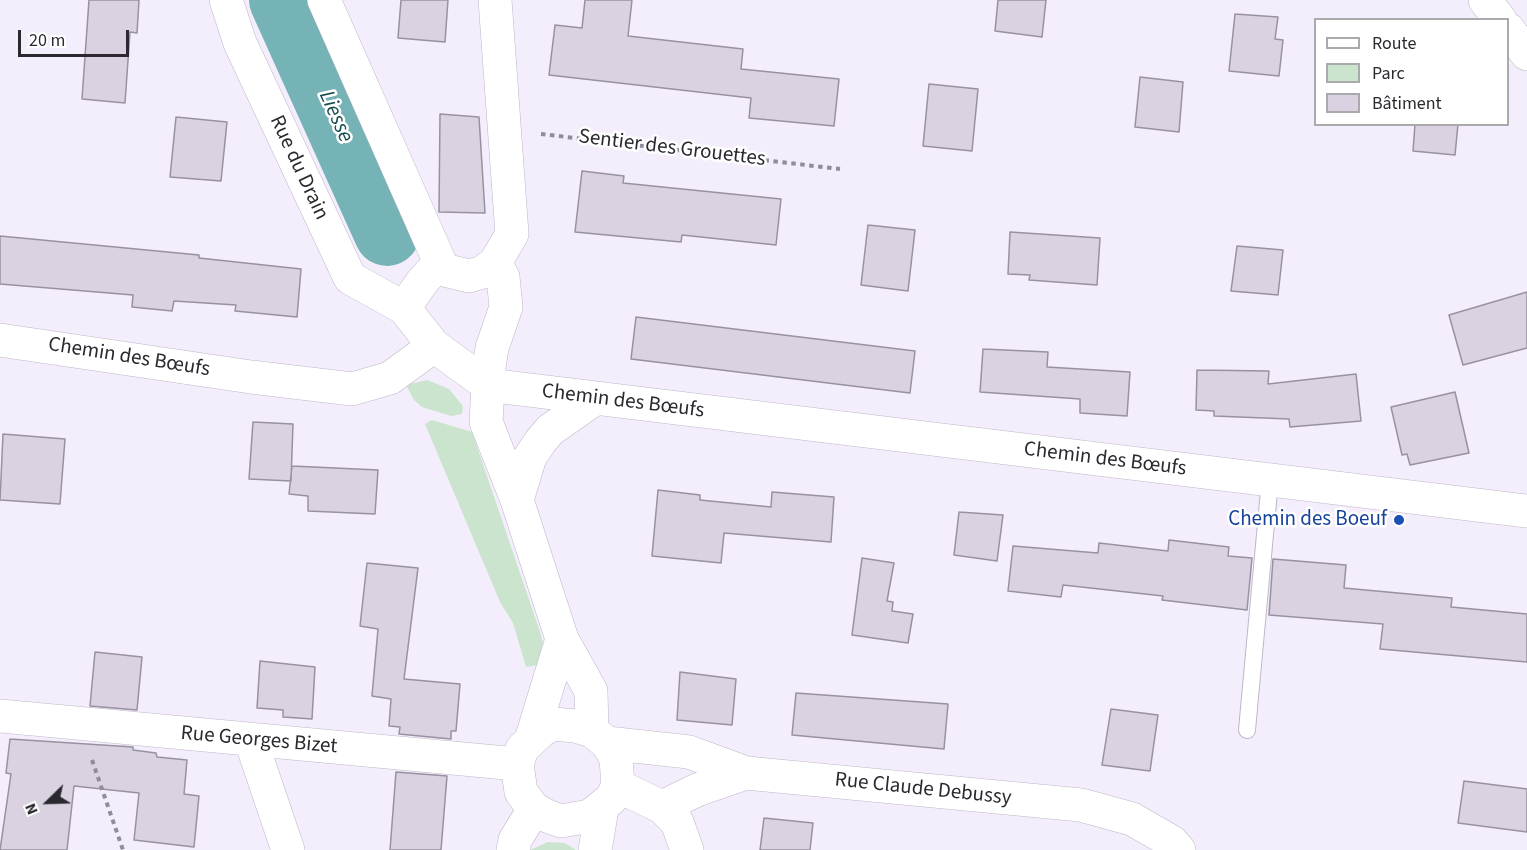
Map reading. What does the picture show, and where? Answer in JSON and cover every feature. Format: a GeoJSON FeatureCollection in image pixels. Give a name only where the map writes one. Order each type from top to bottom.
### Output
{"type":"FeatureCollection","features":[{"type":"Feature","properties":{"kind":"street","name":"Rue du Drain"},"geometry":{"type":"LineString","coordinates":[[226,0],[240,43],[350,279],[404,308]]}},
{"type":"Feature","properties":{"kind":"street"},"geometry":{"type":"LineString","coordinates":[[324,0],[442,267],[448,271],[469,276],[483,272],[495,263],[512,234],[495,0]]}},
{"type":"Feature","properties":{"kind":"street"},"geometry":{"type":"LineString","coordinates":[[1485,0],[1498,18]]}},
{"type":"Feature","properties":{"kind":"street"},"geometry":{"type":"LineString","coordinates":[[1509,30],[1527,54]]}},
{"type":"Feature","properties":{"kind":"street"},"geometry":{"type":"LineString","coordinates":[[495,263],[503,277],[506,307],[492,348],[486,422],[517,500],[562,639],[591,691],[599,737],[616,759],[610,798],[595,850]]}},
{"type":"Feature","properties":{"kind":"street"},"geometry":{"type":"LineString","coordinates":[[434,346],[404,308],[426,277],[442,267]]}},
{"type":"Feature","properties":{"kind":"street","name":"Chemin des Bœufs"},"geometry":{"type":"LineString","coordinates":[[0,340],[251,377],[352,388],[390,378],[434,346],[488,385],[593,400],[1527,511]]}},
{"type":"Feature","properties":{"kind":"street"},"geometry":{"type":"LineString","coordinates":[[517,500],[530,457],[540,442],[550,429],[593,400]]}},
{"type":"Feature","properties":{"kind":"street"},"geometry":{"type":"LineString","coordinates":[[562,639],[524,752],[521,792],[534,809],[561,821],[578,820],[610,798],[662,807],[678,822],[687,850]]}},
{"type":"Feature","properties":{"kind":"street","name":"Rue Georges Bizet"},"geometry":{"type":"LineString","coordinates":[[0,716],[251,741],[524,752]]}},
{"type":"Feature","properties":{"kind":"street"},"geometry":{"type":"LineString","coordinates":[[524,752],[553,724],[575,726],[599,737],[689,752],[746,772]]}},
{"type":"Feature","properties":{"kind":"street"},"geometry":{"type":"LineString","coordinates":[[251,741],[288,850]]}},
{"type":"Feature","properties":{"kind":"street","name":"Rue Claude Debussy"},"geometry":{"type":"LineString","coordinates":[[662,807],[697,790],[746,772],[1081,805],[1131,819],[1172,842],[1179,850]]}},
{"type":"Feature","properties":{"kind":"street"},"geometry":{"type":"LineString","coordinates":[[513,850],[515,840],[534,809]]}},
{"type":"Feature","properties":{"kind":"lane"},"geometry":{"type":"LineString","coordinates":[[1247,730],[1270,480]]}},
{"type":"Feature","properties":{"kind":"path","name":"Sentier des Grouettes"},"geometry":{"type":"LineString","coordinates":[[504,129],[840,169]]}},
{"type":"Feature","properties":{"kind":"path"},"geometry":{"type":"LineString","coordinates":[[90,752],[123,850]]}},
{"type":"Feature","properties":{"kind":"green space"},"geometry":{"type":"Polygon","coordinates":[[[427,380],[449,389],[463,406],[462,414],[451,416],[422,407],[414,400],[406,385],[427,380]]]}},
{"type":"Feature","properties":{"kind":"green space"},"geometry":{"type":"Polygon","coordinates":[[[432,420],[472,432],[540,632],[544,648],[538,665],[526,667],[513,623],[500,602],[425,424],[432,420]]]}},
{"type":"Feature","properties":{"kind":"green space"},"geometry":{"type":"Polygon","coordinates":[[[548,842],[565,843],[576,850],[530,850],[548,842]]]}},
{"type":"Feature","properties":{"kind":"building"},"geometry":{"type":"Polygon","coordinates":[[[89,0],[139,0],[137,33],[130,32],[125,103],[82,99],[89,0]]]}},
{"type":"Feature","properties":{"kind":"building"},"geometry":{"type":"Polygon","coordinates":[[[401,0],[448,0],[445,42],[398,38],[401,0]]]}},
{"type":"Feature","properties":{"kind":"building"},"geometry":{"type":"Polygon","coordinates":[[[585,0],[632,0],[628,36],[743,49],[741,69],[839,79],[834,126],[749,118],[751,98],[549,75],[555,25],[582,28],[585,0]]]}},
{"type":"Feature","properties":{"kind":"building"},"geometry":{"type":"Polygon","coordinates":[[[998,0],[1046,0],[1042,37],[995,31],[998,0]]]}},
{"type":"Feature","properties":{"kind":"building"},"geometry":{"type":"Polygon","coordinates":[[[1235,14],[1278,17],[1275,39],[1283,40],[1279,76],[1229,71],[1235,14]]]}},
{"type":"Feature","properties":{"kind":"building"},"geometry":{"type":"Polygon","coordinates":[[[1140,77],[1183,82],[1179,132],[1135,127],[1140,77]]]}},
{"type":"Feature","properties":{"kind":"building"},"geometry":{"type":"Polygon","coordinates":[[[929,84],[978,89],[972,151],[923,146],[929,84]]]}},
{"type":"Feature","properties":{"kind":"building"},"geometry":{"type":"Polygon","coordinates":[[[440,114],[479,117],[485,213],[439,212],[440,114]]]}},
{"type":"Feature","properties":{"kind":"building"},"geometry":{"type":"Polygon","coordinates":[[[176,117],[227,122],[221,181],[170,177],[176,117]]]}},
{"type":"Feature","properties":{"kind":"building"},"geometry":{"type":"Polygon","coordinates":[[[1415,126],[1458,126],[1455,155],[1413,151],[1415,126]]]}},
{"type":"Feature","properties":{"kind":"building"},"geometry":{"type":"Polygon","coordinates":[[[582,171],[624,176],[623,183],[781,199],[776,245],[682,235],[681,242],[575,232],[582,171]]]}},
{"type":"Feature","properties":{"kind":"building"},"geometry":{"type":"Polygon","coordinates":[[[868,225],[915,230],[908,291],[861,285],[868,225]]]}},
{"type":"Feature","properties":{"kind":"building"},"geometry":{"type":"Polygon","coordinates":[[[1010,232],[1100,238],[1097,285],[1029,280],[1030,275],[1008,274],[1010,232]]]}},
{"type":"Feature","properties":{"kind":"building"},"geometry":{"type":"Polygon","coordinates":[[[0,236],[199,255],[199,258],[301,269],[297,317],[235,311],[236,305],[174,301],[172,311],[132,307],[133,295],[0,284],[0,236]]]}},
{"type":"Feature","properties":{"kind":"building"},"geometry":{"type":"Polygon","coordinates":[[[1237,246],[1283,250],[1278,295],[1231,291],[1237,246]]]}},
{"type":"Feature","properties":{"kind":"building"},"geometry":{"type":"Polygon","coordinates":[[[1527,292],[1527,348],[1463,365],[1449,315],[1527,292]]]}},
{"type":"Feature","properties":{"kind":"building"},"geometry":{"type":"Polygon","coordinates":[[[636,317],[915,351],[910,393],[631,359],[636,317]]]}},
{"type":"Feature","properties":{"kind":"building"},"geometry":{"type":"Polygon","coordinates":[[[983,349],[1048,352],[1047,367],[1130,372],[1127,416],[1080,413],[1080,399],[980,392],[983,349]]]}},
{"type":"Feature","properties":{"kind":"building"},"geometry":{"type":"Polygon","coordinates":[[[1197,370],[1269,371],[1268,384],[1356,374],[1361,421],[1290,427],[1289,419],[1214,416],[1214,411],[1196,410],[1197,370]]]}},
{"type":"Feature","properties":{"kind":"building"},"geometry":{"type":"Polygon","coordinates":[[[1455,392],[1469,453],[1410,465],[1407,454],[1402,455],[1391,407],[1455,392]]]}},
{"type":"Feature","properties":{"kind":"building"},"geometry":{"type":"Polygon","coordinates":[[[253,422],[293,424],[291,481],[249,479],[253,422]]]}},
{"type":"Feature","properties":{"kind":"building"},"geometry":{"type":"Polygon","coordinates":[[[3,434],[65,439],[60,504],[0,500],[3,434]]]}},
{"type":"Feature","properties":{"kind":"building"},"geometry":{"type":"Polygon","coordinates":[[[292,466],[378,470],[375,514],[308,511],[308,496],[289,494],[292,466]]]}},
{"type":"Feature","properties":{"kind":"building"},"geometry":{"type":"Polygon","coordinates":[[[658,490],[700,495],[700,500],[771,507],[772,492],[834,497],[831,542],[724,533],[721,563],[652,556],[658,490]]]}},
{"type":"Feature","properties":{"kind":"building"},"geometry":{"type":"Polygon","coordinates":[[[959,512],[1003,515],[997,561],[954,555],[959,512]]]}},
{"type":"Feature","properties":{"kind":"building"},"geometry":{"type":"Polygon","coordinates":[[[1169,540],[1229,547],[1228,556],[1252,558],[1247,610],[1162,600],[1163,596],[1063,585],[1061,597],[1008,591],[1013,546],[1098,553],[1099,543],[1168,551],[1169,540]]]}},
{"type":"Feature","properties":{"kind":"building"},"geometry":{"type":"Polygon","coordinates":[[[862,558],[894,563],[887,601],[893,602],[892,611],[913,614],[908,643],[852,635],[862,558]]]}},
{"type":"Feature","properties":{"kind":"building"},"geometry":{"type":"Polygon","coordinates":[[[1273,559],[1346,565],[1344,588],[1452,598],[1451,607],[1527,614],[1527,662],[1380,649],[1383,624],[1269,615],[1273,559]]]}},
{"type":"Feature","properties":{"kind":"building"},"geometry":{"type":"Polygon","coordinates":[[[367,563],[418,568],[404,679],[460,684],[456,731],[451,731],[451,739],[399,734],[400,727],[389,726],[391,699],[372,696],[378,629],[360,626],[367,563]]]}},
{"type":"Feature","properties":{"kind":"building"},"geometry":{"type":"Polygon","coordinates":[[[95,652],[142,657],[137,710],[90,706],[95,652]]]}},
{"type":"Feature","properties":{"kind":"building"},"geometry":{"type":"Polygon","coordinates":[[[260,661],[315,667],[312,719],[283,717],[283,710],[257,708],[260,661]]]}},
{"type":"Feature","properties":{"kind":"building"},"geometry":{"type":"Polygon","coordinates":[[[680,672],[736,679],[732,725],[677,720],[680,672]]]}},
{"type":"Feature","properties":{"kind":"building"},"geometry":{"type":"Polygon","coordinates":[[[796,693],[948,704],[944,749],[792,735],[796,693]]]}},
{"type":"Feature","properties":{"kind":"building"},"geometry":{"type":"Polygon","coordinates":[[[1111,709],[1158,715],[1150,771],[1102,765],[1111,709]]]}},
{"type":"Feature","properties":{"kind":"building"},"geometry":{"type":"Polygon","coordinates":[[[10,739],[133,747],[133,750],[156,753],[157,757],[187,760],[184,794],[199,796],[194,847],[134,840],[139,793],[74,786],[67,850],[0,850],[11,774],[6,773],[10,739]]]}},
{"type":"Feature","properties":{"kind":"building"},"geometry":{"type":"Polygon","coordinates":[[[396,772],[447,776],[441,850],[390,850],[396,772]]]}},
{"type":"Feature","properties":{"kind":"building"},"geometry":{"type":"Polygon","coordinates":[[[1464,781],[1527,789],[1527,832],[1458,823],[1464,781]]]}},
{"type":"Feature","properties":{"kind":"building"},"geometry":{"type":"Polygon","coordinates":[[[764,818],[813,823],[810,850],[760,850],[764,818]]]}},
{"type":"Feature","properties":{"kind":"waterway","name":"Liesse"},"geometry":{"type":"LineString","coordinates":[[282,0],[387,233]]}},
{"type":"Feature","properties":{"kind":"place","name":"Chemin des Boeuf"},"geometry":{"type":"Point","coordinates":[1399,520]}}]}
